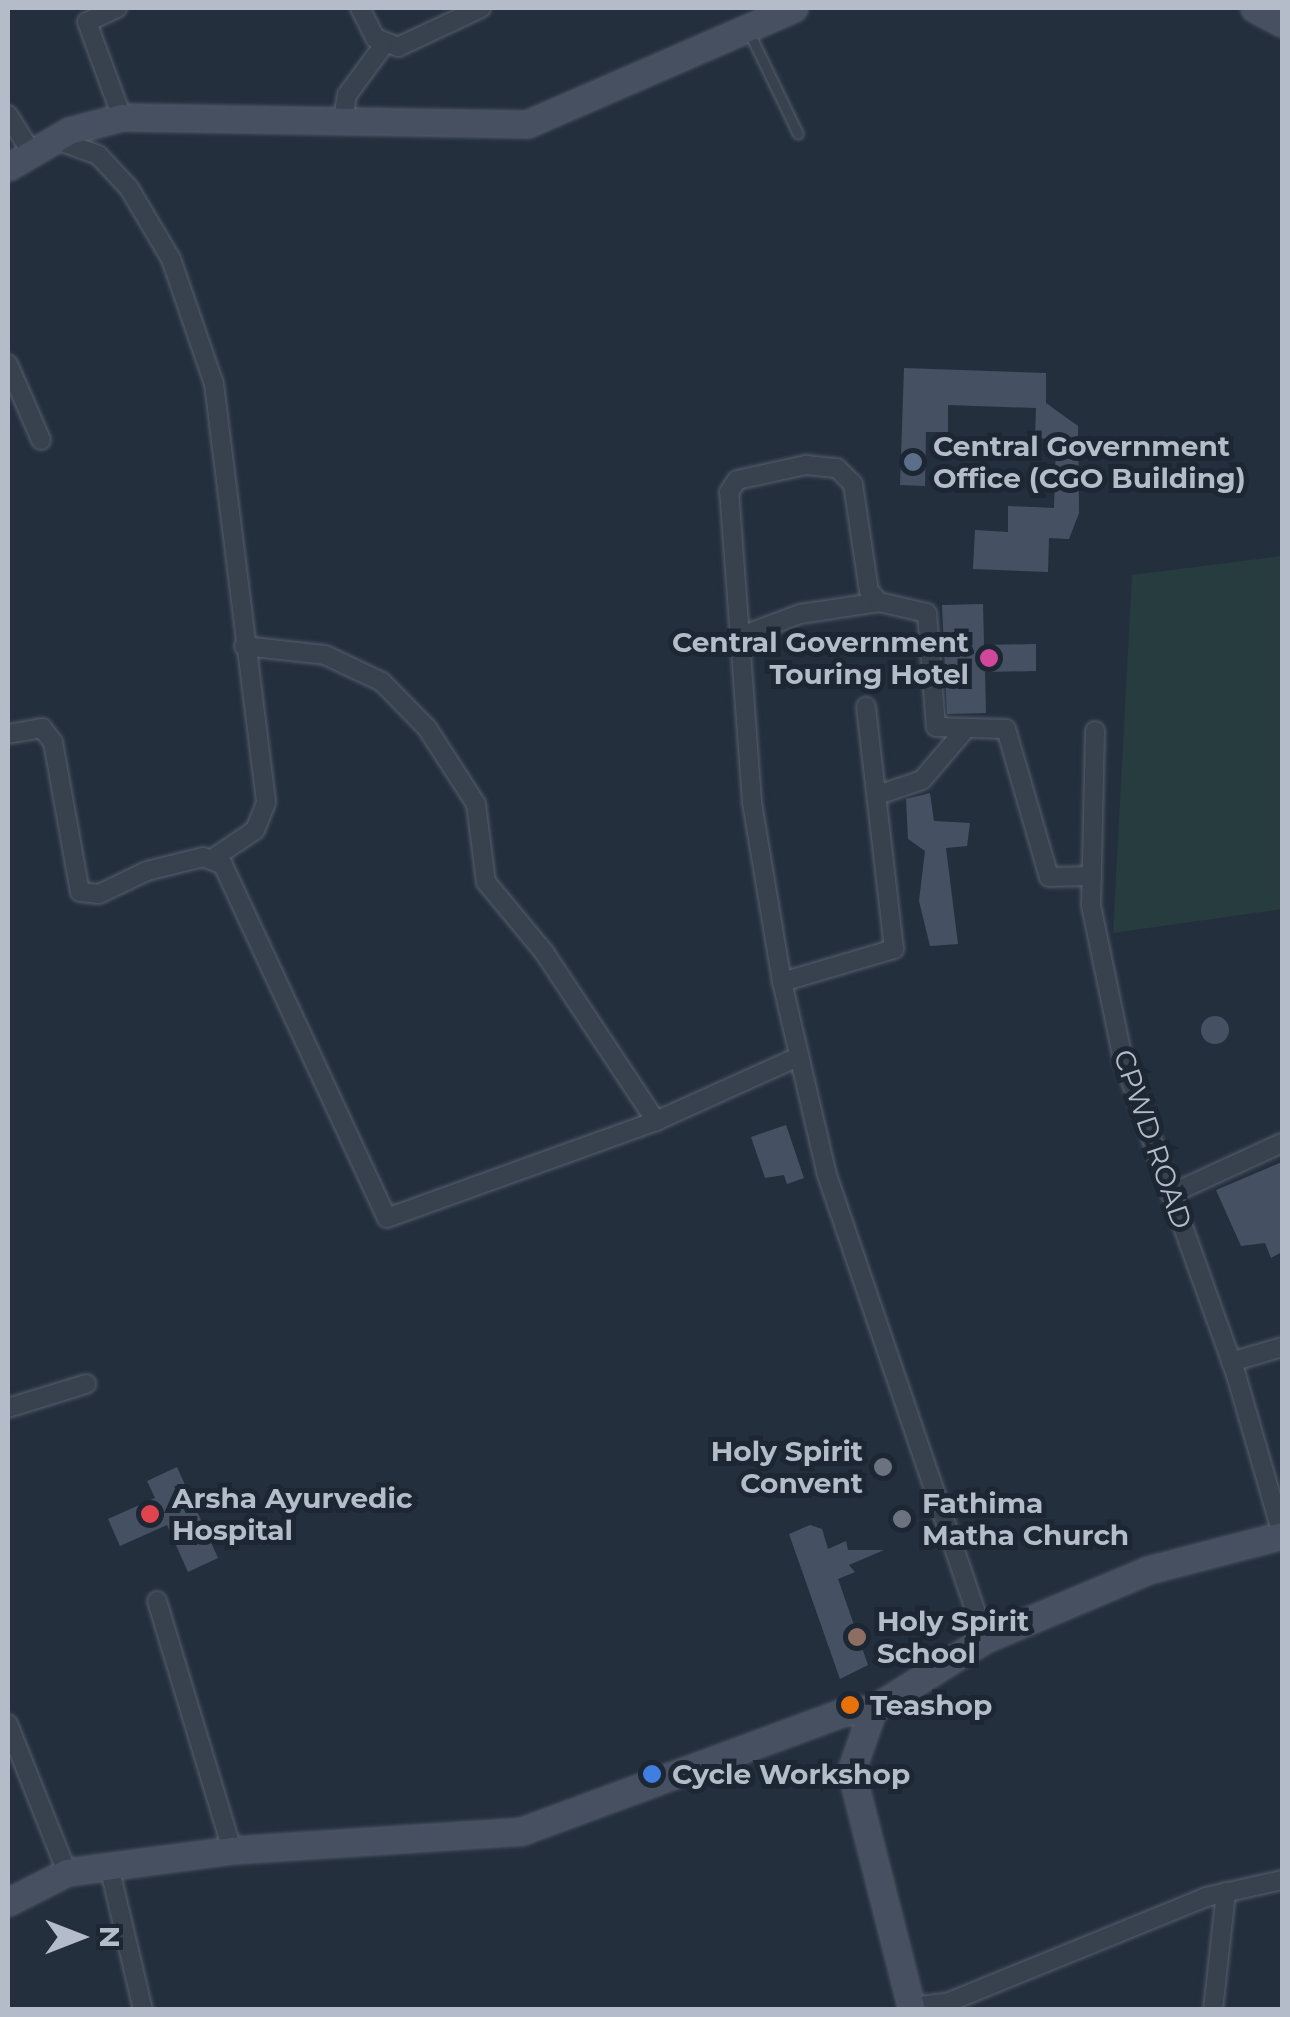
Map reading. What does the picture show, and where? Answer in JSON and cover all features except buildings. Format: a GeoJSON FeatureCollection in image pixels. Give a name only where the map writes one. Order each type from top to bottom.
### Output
{"type":"FeatureCollection","features":[{"type":"Feature","properties":{"kind":"street"},"geometry":{"type":"LineString","coordinates":[[117,8],[88,22],[122,117]]}},
{"type":"Feature","properties":{"kind":"street"},"geometry":{"type":"LineString","coordinates":[[360,8],[383,46]]}},
{"type":"Feature","properties":{"kind":"street"},"geometry":{"type":"LineString","coordinates":[[342,120],[348,96],[383,46],[417,41],[481,8]]}},
{"type":"Feature","properties":{"kind":"street"},"geometry":{"type":"LineString","coordinates":[[8,168],[54,139],[122,117],[526,124],[794,8]]}},
{"type":"Feature","properties":{"kind":"street"},"geometry":{"type":"LineString","coordinates":[[1254,8],[1282,23]]}},
{"type":"Feature","properties":{"kind":"street"},"geometry":{"type":"LineString","coordinates":[[8,115],[31,152]]}},
{"type":"Feature","properties":{"kind":"street"},"geometry":{"type":"LineString","coordinates":[[8,734],[42,728],[53,742],[80,892],[100,894],[147,870],[215,857],[265,814],[214,384],[170,260],[115,170],[54,139]]}},
{"type":"Feature","properties":{"kind":"street"},"geometry":{"type":"LineString","coordinates":[[8,364],[41,440]]}},
{"type":"Feature","properties":{"kind":"street"},"geometry":{"type":"LineString","coordinates":[[879,602],[869,591],[854,484],[837,468],[766,470],[729,492],[744,635],[752,802],[798,1057],[826,1171],[985,1639]]}},
{"type":"Feature","properties":{"kind":"street"},"geometry":{"type":"LineString","coordinates":[[744,635],[800,614],[879,602],[927,613],[936,727],[963,732],[1006,730],[1049,877],[1092,876]]}},
{"type":"Feature","properties":{"kind":"street"},"geometry":{"type":"LineString","coordinates":[[244,646],[325,656],[382,682],[427,728],[476,804],[486,882],[577,999],[656,1121]]}},
{"type":"Feature","properties":{"kind":"street"},"geometry":{"type":"LineString","coordinates":[[782,982],[894,949],[866,707]]}},
{"type":"Feature","properties":{"kind":"street","name":"CPWD ROAD"},"geometry":{"type":"LineString","coordinates":[[1095,731],[1092,876],[1122,1059],[1231,1362],[1282,1535]]}},
{"type":"Feature","properties":{"kind":"street"},"geometry":{"type":"LineString","coordinates":[[878,794],[922,780],[963,732]]}},
{"type":"Feature","properties":{"kind":"street"},"geometry":{"type":"LineString","coordinates":[[215,857],[388,1218],[656,1121],[798,1057]]}},
{"type":"Feature","properties":{"kind":"street"},"geometry":{"type":"LineString","coordinates":[[1171,1194],[1282,1143]]}},
{"type":"Feature","properties":{"kind":"street"},"geometry":{"type":"LineString","coordinates":[[1231,1362],[1282,1347]]}},
{"type":"Feature","properties":{"kind":"street"},"geometry":{"type":"LineString","coordinates":[[8,1408],[86,1384]]}},
{"type":"Feature","properties":{"kind":"street"},"geometry":{"type":"LineString","coordinates":[[8,1902],[67,1872],[109,1866],[232,1850],[522,1831],[844,1712],[873,1709],[985,1639],[1148,1570],[1282,1535]]}},
{"type":"Feature","properties":{"kind":"street"},"geometry":{"type":"LineString","coordinates":[[156,1601],[232,1850]]}},
{"type":"Feature","properties":{"kind":"street"},"geometry":{"type":"LineString","coordinates":[[873,1709],[851,1771],[912,2008],[949,2002],[1226,1892],[1282,1880]]}},
{"type":"Feature","properties":{"kind":"street"},"geometry":{"type":"LineString","coordinates":[[8,1724],[67,1872]]}},
{"type":"Feature","properties":{"kind":"street"},"geometry":{"type":"LineString","coordinates":[[109,1866],[143,2010]]}},
{"type":"Feature","properties":{"kind":"street"},"geometry":{"type":"LineString","coordinates":[[1213,2010],[1226,1892]]}},
{"type":"Feature","properties":{"kind":"lane"},"geometry":{"type":"LineString","coordinates":[[748,28],[798,134]]}},
{"type":"Feature","properties":{"kind":"green space"},"geometry":{"type":"Polygon","coordinates":[[[1282,556],[1282,909],[1113,933],[1132,575],[1282,556]]]}},
{"type":"Feature","properties":{"kind":"place","name":"Central Government Office (CGO Building)"},"geometry":{"type":"Point","coordinates":[913,462]}},
{"type":"Feature","properties":{"kind":"place","name":"Central Government Touring Hotel"},"geometry":{"type":"Point","coordinates":[989,658]}},
{"type":"Feature","properties":{"kind":"place","name":"Holy Spirit Convent"},"geometry":{"type":"Point","coordinates":[883,1467]}},
{"type":"Feature","properties":{"kind":"place","name":"Arsha Ayurvedic Hospital"},"geometry":{"type":"Point","coordinates":[150,1514]}},
{"type":"Feature","properties":{"kind":"place","name":"Fathima Matha Church"},"geometry":{"type":"Point","coordinates":[902,1519]}},
{"type":"Feature","properties":{"kind":"place","name":"Holy Spirit School"},"geometry":{"type":"Point","coordinates":[857,1637]}},
{"type":"Feature","properties":{"kind":"place","name":"Teashop"},"geometry":{"type":"Point","coordinates":[850,1705]}},
{"type":"Feature","properties":{"kind":"place","name":"Cycle Workshop"},"geometry":{"type":"Point","coordinates":[652,1774]}}]}
